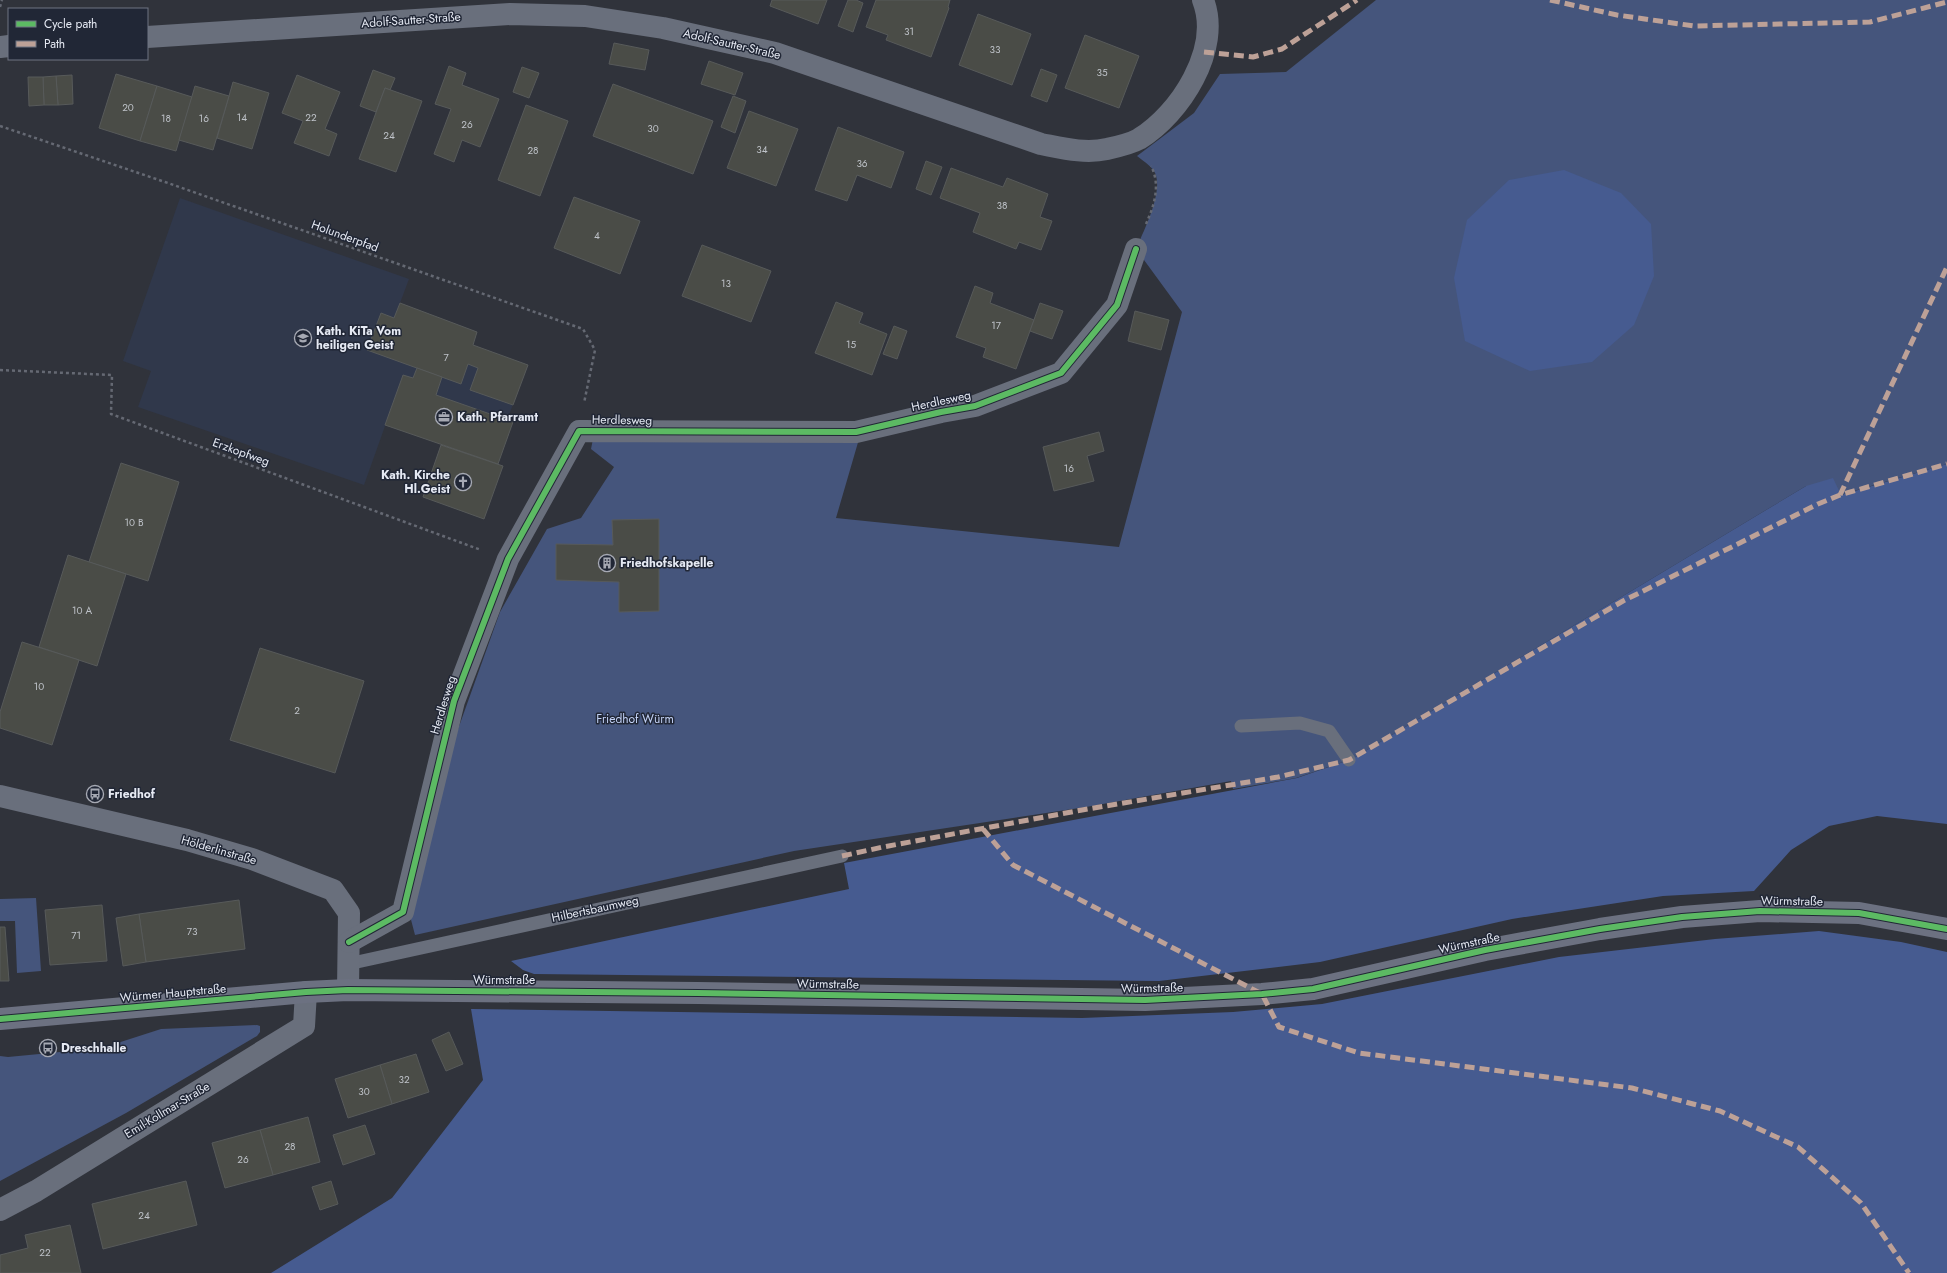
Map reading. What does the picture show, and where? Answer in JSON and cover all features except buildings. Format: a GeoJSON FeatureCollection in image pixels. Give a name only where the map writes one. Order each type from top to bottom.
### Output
{"type":"FeatureCollection","features":[{"type":"Feature","properties":{"kind":"street","name":"Adolf-Sautter-Straße"},"geometry":{"type":"LineString","coordinates":[[148,37],[510,14],[585,16],[663,28],[774,53],[1041,144],[1071,150],[1106,150],[1138,140],[1158,125],[1179,104],[1195,77],[1204,52],[1207,29],[1203,0]]}},
{"type":"Feature","properties":{"kind":"street","name":"Herdlesweg"},"geometry":{"type":"LineString","coordinates":[[349,942],[403,912],[454,701],[508,559],[579,431],[856,432],[941,412],[975,406],[1061,373],[1117,305],[1136,249]]}},
{"type":"Feature","properties":{"kind":"street","name":"Hölderlinstraße"},"geometry":{"type":"LineString","coordinates":[[0,796],[187,840],[252,859],[333,890],[349,913],[348,990]]}},
{"type":"Feature","properties":{"kind":"street","name":"Würmstraße"},"geometry":{"type":"LineString","coordinates":[[348,990],[682,992],[1145,1000],[1262,994],[1313,989],[1485,950],[1682,916],[1760,911],[1859,913],[1947,929]]}},
{"type":"Feature","properties":{"kind":"street","name":"Würmer Hauptstraße"},"geometry":{"type":"LineString","coordinates":[[0,1019],[306,992],[348,990]]}},
{"type":"Feature","properties":{"kind":"street","name":"Emil-Kollmar-Straße"},"geometry":{"type":"LineString","coordinates":[[0,1210],[36,1191],[304,1026],[306,992]]}},
{"type":"Feature","properties":{"kind":"lane"},"geometry":{"type":"LineString","coordinates":[[1241,726],[1300,723],[1329,731],[1349,760]]}},
{"type":"Feature","properties":{"kind":"lane","name":"Hilbertsbaumweg"},"geometry":{"type":"LineString","coordinates":[[348,964],[842,856]]}},
{"type":"Feature","properties":{"kind":"path"},"geometry":{"type":"LineString","coordinates":[[0,7],[2,0]]}},
{"type":"Feature","properties":{"kind":"path"},"geometry":{"type":"LineString","coordinates":[[1136,249],[1154,205],[1156,188],[1154,171],[1138,140]]}},
{"type":"Feature","properties":{"kind":"shaded area"},"geometry":{"type":"Polygon","coordinates":[[[1564,170],[1621,193],[1651,224],[1654,276],[1634,325],[1592,362],[1530,371],[1465,341],[1454,278],[1467,220],[1509,180],[1564,170]]]}},
{"type":"Feature","properties":{"kind":"shaded area","name":"Kath. KiTa Vom heiligen Geist"},"geometry":{"type":"Polygon","coordinates":[[[180,198],[409,279],[400,303],[477,332],[473,345],[528,365],[507,420],[513,422],[502,453],[389,415],[364,485],[138,407],[151,371],[123,361],[180,198]]]}},
{"type":"Feature","properties":{"kind":"shaded area"},"geometry":{"type":"Polygon","coordinates":[[[1947,464],[1947,824],[1877,816],[1829,826],[1791,850],[1754,891],[1663,896],[1512,919],[1320,962],[1159,981],[534,974],[523,970],[511,961],[849,889],[844,863],[1297,778],[1352,759],[1806,486],[1833,478],[1841,495],[1947,464]]]}},
{"type":"Feature","properties":{"kind":"shaded area"},"geometry":{"type":"Polygon","coordinates":[[[1819,931],[1901,942],[1947,952],[1947,1273],[271,1273],[392,1198],[483,1080],[471,1009],[1082,1018],[1233,1012],[1322,1004],[1559,957],[1715,939],[1819,931]]]}},
{"type":"Feature","properties":{"kind":"green space","name":"Friedhof Würm"},"geometry":{"type":"Polygon","coordinates":[[[1376,0],[1947,0],[1947,464],[1840,495],[1806,486],[1352,759],[1296,778],[1233,789],[1231,781],[1086,807],[794,851],[415,935],[409,912],[457,732],[500,612],[547,529],[581,518],[614,467],[591,449],[593,439],[859,439],[836,518],[1119,547],[1182,312],[1136,249],[1152,210],[1157,188],[1157,179],[1154,171],[1137,156],[1194,113],[1220,74],[1286,72],[1376,0]]]}},
{"type":"Feature","properties":{"kind":"green space"},"geometry":{"type":"Polygon","coordinates":[[[36,898],[41,971],[17,973],[15,921],[0,921],[0,899],[36,898]]]}},
{"type":"Feature","properties":{"kind":"green space"},"geometry":{"type":"Polygon","coordinates":[[[260,1026],[260,1032],[257,1036],[126,1113],[0,1181],[0,1056],[8,1057],[102,1048],[161,1029],[260,1026]]]}},
{"type":"Feature","properties":{"kind":"marked path"},"geometry":{"type":"LineString","coordinates":[[1204,52],[1253,57],[1282,49],[1357,0]]}},
{"type":"Feature","properties":{"kind":"marked path"},"geometry":{"type":"LineString","coordinates":[[1550,0],[1617,15],[1694,26],[1870,22],[1947,2]]}},
{"type":"Feature","properties":{"kind":"marked path"},"geometry":{"type":"LineString","coordinates":[[1840,495],[1947,267]]}},
{"type":"Feature","properties":{"kind":"marked path"},"geometry":{"type":"LineString","coordinates":[[842,856],[1082,810],[1278,777],[1349,760],[1623,601],[1818,504],[1840,495],[1947,464]]}},
{"type":"Feature","properties":{"kind":"marked path"},"geometry":{"type":"LineString","coordinates":[[983,829],[1013,865],[1262,994],[1279,1027],[1359,1053],[1632,1088],[1720,1111],[1798,1147],[1861,1203],[1909,1273]]}},
{"type":"Feature","properties":{"kind":"cycle path"},"geometry":{"type":"LineString","coordinates":[[349,942],[403,912],[454,701],[508,559],[579,431],[856,432],[941,412],[975,406],[1061,373],[1117,305],[1136,249]]}},
{"type":"Feature","properties":{"kind":"cycle path"},"geometry":{"type":"LineString","coordinates":[[0,1019],[306,992],[348,990],[698,993],[1145,1000],[1262,994],[1313,989],[1485,950],[1600,929],[1682,917],[1760,911],[1859,913],[1947,929]]}},
{"type":"Feature","properties":{"kind":"place","name":"Kath. KiTa Vom heiligen Geist"},"geometry":{"type":"Point","coordinates":[303,338]}},
{"type":"Feature","properties":{"kind":"place","name":"Kath. Pfarramt"},"geometry":{"type":"Point","coordinates":[444,417]}},
{"type":"Feature","properties":{"kind":"place","name":"Kath. Kirche Hl.Geist"},"geometry":{"type":"Point","coordinates":[463,482]}},
{"type":"Feature","properties":{"kind":"place","name":"Friedhofskapelle"},"geometry":{"type":"Point","coordinates":[607,563]}},
{"type":"Feature","properties":{"kind":"place","name":"Friedhof"},"geometry":{"type":"Point","coordinates":[95,794]}},
{"type":"Feature","properties":{"kind":"place","name":"Dreschhalle"},"geometry":{"type":"Point","coordinates":[48,1048]}}]}
